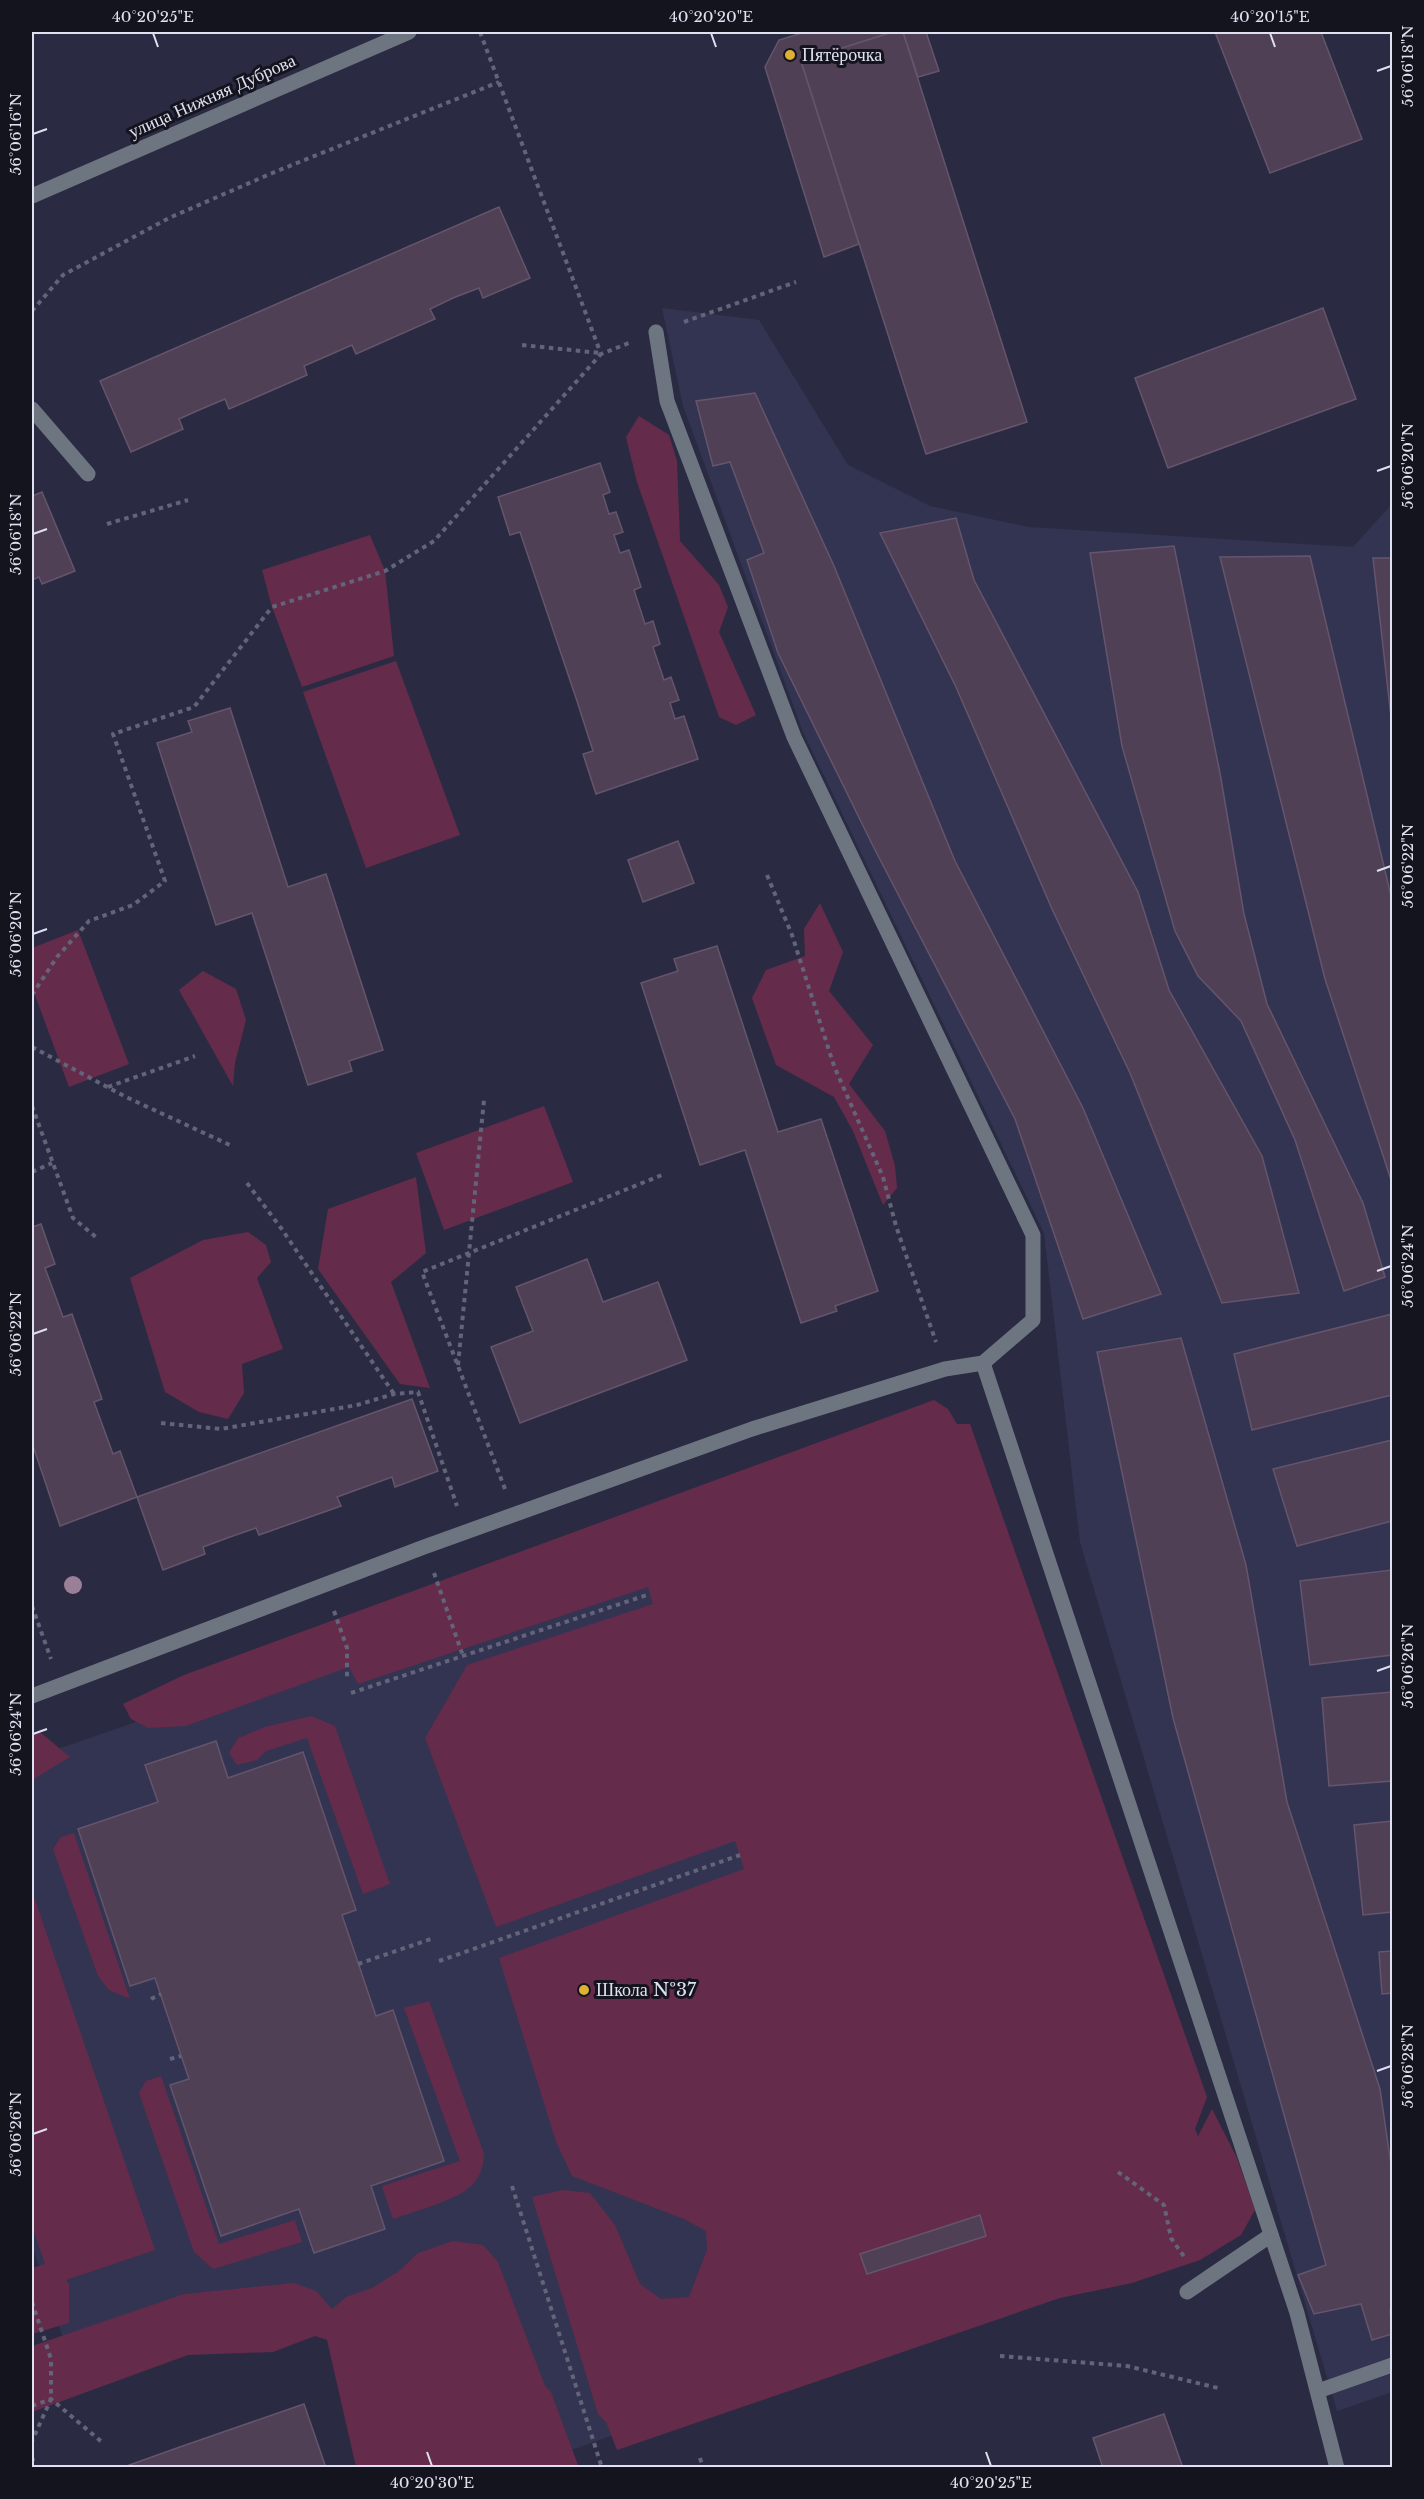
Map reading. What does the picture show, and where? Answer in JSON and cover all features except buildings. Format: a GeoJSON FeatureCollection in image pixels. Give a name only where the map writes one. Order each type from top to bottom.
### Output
{"type":"FeatureCollection","features":[{"type":"Feature","properties":{"kind":"street","name":"улица Нижняя Дуброва"},"geometry":{"type":"LineString","coordinates":[[32,196],[409,32]]}},
{"type":"Feature","properties":{"kind":"street"},"geometry":{"type":"LineString","coordinates":[[32,1696],[424,1547],[752,1430],[945,1369],[983,1363],[1033,1320],[1033,1236],[794,737],[667,401],[656,332]]}},
{"type":"Feature","properties":{"kind":"street"},"geometry":{"type":"LineString","coordinates":[[32,408],[88,474]]}},
{"type":"Feature","properties":{"kind":"street"},"geometry":{"type":"LineString","coordinates":[[983,1363],[1297,2313],[1336,2468]]}},
{"type":"Feature","properties":{"kind":"street"},"geometry":{"type":"LineString","coordinates":[[1187,2292],[1271,2235]]}},
{"type":"Feature","properties":{"kind":"street"},"geometry":{"type":"LineString","coordinates":[[1318,2391],[1392,2365]]}},
{"type":"Feature","properties":{"kind":"path"},"geometry":{"type":"LineString","coordinates":[[480,32],[601,354]]}},
{"type":"Feature","properties":{"kind":"path"},"geometry":{"type":"LineString","coordinates":[[32,311],[63,275],[169,218],[277,171],[499,82]]}},
{"type":"Feature","properties":{"kind":"path"},"geometry":{"type":"LineString","coordinates":[[32,995],[57,957],[89,921],[133,905],[165,881],[113,734],[194,707],[272,607],[385,571],[434,541],[601,354],[796,282]]}},
{"type":"Feature","properties":{"kind":"path"},"geometry":{"type":"LineString","coordinates":[[522,345],[601,354]]}},
{"type":"Feature","properties":{"kind":"path"},"geometry":{"type":"LineString","coordinates":[[107,524],[188,500]]}},
{"type":"Feature","properties":{"kind":"path"},"geometry":{"type":"LineString","coordinates":[[767,875],[792,935],[834,1066],[883,1177],[896,1226],[945,1369]]}},
{"type":"Feature","properties":{"kind":"path"},"geometry":{"type":"LineString","coordinates":[[32,1047],[108,1087],[232,1146]]}},
{"type":"Feature","properties":{"kind":"path"},"geometry":{"type":"LineString","coordinates":[[108,1087],[195,1056]]}},
{"type":"Feature","properties":{"kind":"path"},"geometry":{"type":"LineString","coordinates":[[458,1367],[483,1100]]}},
{"type":"Feature","properties":{"kind":"path"},"geometry":{"type":"LineString","coordinates":[[32,1106],[73,1218],[97,1238]]}},
{"type":"Feature","properties":{"kind":"path"},"geometry":{"type":"LineString","coordinates":[[32,1172],[52,1163]]}},
{"type":"Feature","properties":{"kind":"path"},"geometry":{"type":"LineString","coordinates":[[515,1515],[422,1272],[662,1175]]}},
{"type":"Feature","properties":{"kind":"path"},"geometry":{"type":"LineString","coordinates":[[247,1183],[281,1228],[394,1394]]}},
{"type":"Feature","properties":{"kind":"path"},"geometry":{"type":"LineString","coordinates":[[161,1423],[221,1429],[357,1405],[394,1394],[418,1392],[466,1532]]}},
{"type":"Feature","properties":{"kind":"path"},"geometry":{"type":"LineString","coordinates":[[424,1547],[463,1656]]}},
{"type":"Feature","properties":{"kind":"path"},"geometry":{"type":"LineString","coordinates":[[324,1585],[347,1648],[347,1680]]}},
{"type":"Feature","properties":{"kind":"path"},"geometry":{"type":"LineString","coordinates":[[351,1693],[650,1594]]}},
{"type":"Feature","properties":{"kind":"path"},"geometry":{"type":"LineString","coordinates":[[32,1606],[60,1686]]}},
{"type":"Feature","properties":{"kind":"path"},"geometry":{"type":"LineString","coordinates":[[439,1961],[740,1855]]}},
{"type":"Feature","properties":{"kind":"path"},"geometry":{"type":"LineString","coordinates":[[358,1964],[431,1939]]}},
{"type":"Feature","properties":{"kind":"path"},"geometry":{"type":"LineString","coordinates":[[150,1999],[161,1994]]}},
{"type":"Feature","properties":{"kind":"path"},"geometry":{"type":"LineString","coordinates":[[170,2059],[181,2056]]}},
{"type":"Feature","properties":{"kind":"path"},"geometry":{"type":"LineString","coordinates":[[1118,2172],[1164,2205],[1171,2238],[1185,2258],[1187,2292]]}},
{"type":"Feature","properties":{"kind":"path"},"geometry":{"type":"LineString","coordinates":[[512,2186],[602,2468]]}},
{"type":"Feature","properties":{"kind":"path"},"geometry":{"type":"LineString","coordinates":[[32,2302],[51,2359],[51,2399],[32,2441]]}},
{"type":"Feature","properties":{"kind":"path"},"geometry":{"type":"LineString","coordinates":[[1000,2356],[1127,2366],[1218,2388]]}},
{"type":"Feature","properties":{"kind":"path"},"geometry":{"type":"LineString","coordinates":[[32,2406],[51,2399]]}},
{"type":"Feature","properties":{"kind":"path"},"geometry":{"type":"LineString","coordinates":[[51,2399],[103,2443]]}},
{"type":"Feature","properties":{"kind":"path"},"geometry":{"type":"LineString","coordinates":[[32,2457],[35,2468]]}},
{"type":"Feature","properties":{"kind":"path"},"geometry":{"type":"LineString","coordinates":[[700,2458],[704,2468]]}},
{"type":"Feature","properties":{"kind":"shaded area"},"geometry":{"type":"Polygon","coordinates":[[[662,308],[759,320],[848,465],[930,506],[1029,527],[1353,547],[1392,504],[1392,2392],[1337,2411],[1080,1542],[1044,1233],[803,732],[683,406],[662,308]]]}},
{"type":"Feature","properties":{"kind":"shaded area"},"geometry":{"type":"Polygon","coordinates":[[[639,416],[669,435],[677,461],[680,541],[719,585],[728,607],[719,632],[756,715],[736,725],[719,717],[637,482],[626,437],[639,416]]]}},
{"type":"Feature","properties":{"kind":"shaded area"},"geometry":{"type":"Polygon","coordinates":[[[370,535],[385,571],[394,656],[302,687],[272,607],[262,570],[370,535]]]}},
{"type":"Feature","properties":{"kind":"shaded area"},"geometry":{"type":"Polygon","coordinates":[[[396,661],[460,835],[366,868],[303,692],[396,661]]]}},
{"type":"Feature","properties":{"kind":"shaded area"},"geometry":{"type":"Polygon","coordinates":[[[820,903],[843,952],[829,991],[873,1045],[849,1084],[885,1131],[895,1166],[897,1188],[883,1205],[853,1131],[834,1097],[776,1065],[752,998],[766,970],[805,956],[804,929],[820,903]]]}},
{"type":"Feature","properties":{"kind":"shaded area"},"geometry":{"type":"Polygon","coordinates":[[[78,930],[129,1064],[69,1087],[32,987],[32,948],[78,930]]]}},
{"type":"Feature","properties":{"kind":"shaded area"},"geometry":{"type":"Polygon","coordinates":[[[203,971],[236,989],[246,1020],[235,1063],[233,1086],[179,990],[203,971]]]}},
{"type":"Feature","properties":{"kind":"shaded area"},"geometry":{"type":"Polygon","coordinates":[[[544,1106],[573,1182],[444,1230],[416,1153],[544,1106]]]}},
{"type":"Feature","properties":{"kind":"shaded area"},"geometry":{"type":"Polygon","coordinates":[[[416,1177],[426,1253],[391,1282],[430,1388],[400,1384],[318,1269],[328,1209],[416,1177]]]}},
{"type":"Feature","properties":{"kind":"shaded area"},"geometry":{"type":"Polygon","coordinates":[[[248,1232],[266,1245],[271,1262],[257,1278],[283,1349],[242,1364],[244,1393],[228,1419],[199,1412],[165,1392],[130,1278],[203,1240],[248,1232]]]}},
{"type":"Feature","properties":{"kind":"shaded area"},"geometry":{"type":"Polygon","coordinates":[[[934,1400],[948,1409],[957,1424],[970,1424],[1207,2097],[1195,2129],[1198,2136],[1212,2109],[1237,2158],[1255,2210],[1241,2235],[1200,2260],[1132,2283],[1060,2298],[617,2450],[606,2422],[598,2414],[532,2197],[563,2190],[590,2193],[615,2225],[640,2284],[661,2299],[689,2297],[707,2250],[706,2231],[684,2219],[572,2176],[556,2142],[499,1958],[744,1869],[735,1841],[496,1927],[425,1738],[467,1665],[653,1604],[648,1587],[358,1684],[349,1667],[186,1726],[148,1728],[131,1719],[123,1704],[184,1675],[934,1400]]]}},
{"type":"Feature","properties":{"kind":"shaded area","name":"Школа №37"},"geometry":{"type":"Polygon","coordinates":[[[950,1440],[1171,2238],[523,2467],[317,2304],[78,2383],[32,2245],[32,1758],[950,1440]]]}},
{"type":"Feature","properties":{"kind":"shaded area"},"geometry":{"type":"Polygon","coordinates":[[[311,1716],[335,1726],[390,1884],[363,1894],[307,1738],[266,1751],[257,1760],[237,1765],[229,1753],[238,1738],[265,1727],[311,1716]]]}},
{"type":"Feature","properties":{"kind":"shaded area"},"geometry":{"type":"Polygon","coordinates":[[[32,1733],[41,1733],[70,1757],[32,1780],[32,1733]]]}},
{"type":"Feature","properties":{"kind":"shaded area"},"geometry":{"type":"Polygon","coordinates":[[[74,1833],[130,1999],[109,1990],[98,1976],[53,1849],[61,1837],[74,1833]]]}},
{"type":"Feature","properties":{"kind":"shaded area"},"geometry":{"type":"Polygon","coordinates":[[[32,1891],[155,2250],[66,2280],[69,2284],[69,2323],[32,2334],[32,2268],[45,2264],[32,2226],[32,1891]]]}},
{"type":"Feature","properties":{"kind":"shaded area"},"geometry":{"type":"Polygon","coordinates":[[[429,2001],[484,2154],[483,2163],[478,2178],[466,2190],[436,2205],[393,2219],[382,2186],[460,2161],[404,2008],[429,2001]]]}},
{"type":"Feature","properties":{"kind":"shaded area"},"geometry":{"type":"Polygon","coordinates":[[[161,2076],[219,2244],[295,2220],[302,2242],[213,2269],[194,2252],[139,2093],[146,2081],[161,2076]]]}},
{"type":"Feature","properties":{"kind":"shaded area"},"geometry":{"type":"Polygon","coordinates":[[[453,2241],[483,2245],[498,2262],[578,2465],[571,2468],[356,2467],[327,2340],[315,2336],[273,2352],[188,2355],[32,2412],[32,2346],[184,2294],[294,2283],[316,2291],[332,2309],[346,2297],[372,2288],[399,2271],[418,2253],[453,2241]]]}},
{"type":"Feature","properties":{"kind":"place","name":"Пятёрочка"},"geometry":{"type":"Point","coordinates":[790,55]}},
{"type":"Feature","properties":{"kind":"place","name":"Школа №37"},"geometry":{"type":"Point","coordinates":[584,1990]}}]}
